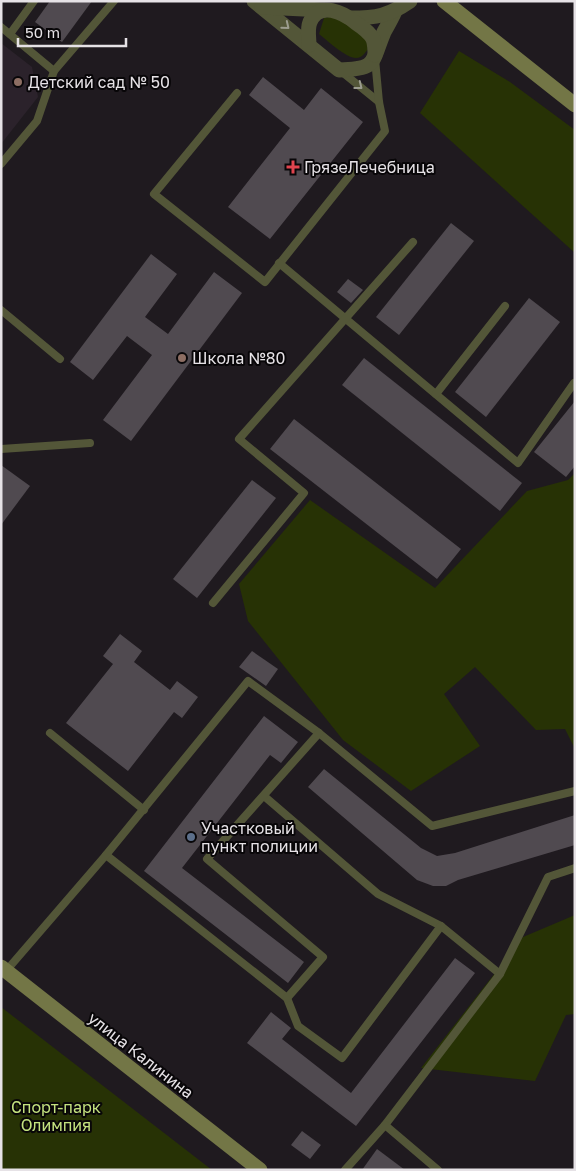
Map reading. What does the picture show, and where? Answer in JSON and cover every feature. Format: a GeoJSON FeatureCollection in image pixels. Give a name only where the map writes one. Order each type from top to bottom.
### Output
{"type":"FeatureCollection","features":[{"type":"Feature","properties":{"kind":"main road"},"geometry":{"type":"LineString","coordinates":[[444,1],[575,105]]}},
{"type":"Feature","properties":{"kind":"main road","name":"улица Калинина"},"geometry":{"type":"LineString","coordinates":[[4,969],[260,1170]]}},
{"type":"Feature","properties":{"kind":"street"},"geometry":{"type":"LineString","coordinates":[[350,18],[375,18],[395,11],[410,1]]}},
{"type":"Feature","properties":{"kind":"street"},"geometry":{"type":"LineString","coordinates":[[258,4],[339,70],[362,68],[375,59],[384,32],[395,11]]}},
{"type":"Feature","properties":{"kind":"street"},"geometry":{"type":"LineString","coordinates":[[258,4],[338,10],[372,38],[375,47],[375,59]]}},
{"type":"Feature","properties":{"kind":"street"},"geometry":{"type":"LineString","coordinates":[[309,45],[308,29],[310,21],[315,14],[324,10]]}},
{"type":"Feature","properties":{"kind":"lane"},"geometry":{"type":"LineString","coordinates":[[10,34],[34,1]]}},
{"type":"Feature","properties":{"kind":"lane"},"geometry":{"type":"LineString","coordinates":[[1,164],[37,121],[54,71],[114,1]]}},
{"type":"Feature","properties":{"kind":"lane"},"geometry":{"type":"LineString","coordinates":[[1,27],[54,71]]}},
{"type":"Feature","properties":{"kind":"lane"},"geometry":{"type":"LineString","coordinates":[[237,94],[154,194],[265,282],[385,131],[379,102],[375,59]]}},
{"type":"Feature","properties":{"kind":"lane"},"geometry":{"type":"LineString","coordinates":[[339,70],[379,102]]}},
{"type":"Feature","properties":{"kind":"lane"},"geometry":{"type":"LineString","coordinates":[[213,604],[304,493],[239,439],[413,242]]}},
{"type":"Feature","properties":{"kind":"lane"},"geometry":{"type":"LineString","coordinates":[[279,263],[518,463],[574,383]]}},
{"type":"Feature","properties":{"kind":"lane"},"geometry":{"type":"LineString","coordinates":[[436,394],[505,306]]}},
{"type":"Feature","properties":{"kind":"lane"},"geometry":{"type":"LineString","coordinates":[[1,310],[60,359]]}},
{"type":"Feature","properties":{"kind":"lane"},"geometry":{"type":"LineString","coordinates":[[1,449],[90,443]]}},
{"type":"Feature","properties":{"kind":"lane"},"geometry":{"type":"LineString","coordinates":[[4,969],[106,855],[248,681],[319,734],[432,826],[575,791]]}},
{"type":"Feature","properties":{"kind":"lane"},"geometry":{"type":"LineString","coordinates":[[50,732],[144,810]]}},
{"type":"Feature","properties":{"kind":"lane"},"geometry":{"type":"LineString","coordinates":[[287,998],[323,957],[207,859],[319,734]]}},
{"type":"Feature","properties":{"kind":"lane"},"geometry":{"type":"LineString","coordinates":[[264,796],[378,894],[441,926],[500,974]]}},
{"type":"Feature","properties":{"kind":"lane"},"geometry":{"type":"LineString","coordinates":[[106,855],[287,998],[298,1026],[342,1058],[441,926]]}},
{"type":"Feature","properties":{"kind":"lane"},"geometry":{"type":"LineString","coordinates":[[345,1170],[385,1125],[500,974],[548,877],[575,868]]}},
{"type":"Feature","properties":{"kind":"lane"},"geometry":{"type":"LineString","coordinates":[[385,1125],[438,1170]]}},
{"type":"Feature","properties":{"kind":"shaded area","name":"Детский сад № 50"},"geometry":{"type":"Polygon","coordinates":[[[1,43],[32,67],[38,97],[1,144],[1,43]]]}},
{"type":"Feature","properties":{"kind":"green space"},"geometry":{"type":"Polygon","coordinates":[[[335,16],[366,39],[368,49],[362,56],[356,58],[347,55],[319,34],[324,18],[335,16]]]}},
{"type":"Feature","properties":{"kind":"green space"},"geometry":{"type":"Polygon","coordinates":[[[459,51],[510,82],[575,130],[575,253],[420,113],[459,51]]]}},
{"type":"Feature","properties":{"kind":"green space"},"geometry":{"type":"Polygon","coordinates":[[[575,473],[575,749],[565,729],[536,730],[475,667],[444,694],[480,746],[411,791],[343,740],[248,621],[239,584],[310,500],[435,588],[527,491],[568,480],[575,473]]]}},
{"type":"Feature","properties":{"kind":"green space"},"geometry":{"type":"Polygon","coordinates":[[[575,915],[575,1014],[566,1015],[535,1081],[421,1068],[523,937],[575,915]]]}},
{"type":"Feature","properties":{"kind":"green space","name":"Спорт-парк Олимпия"},"geometry":{"type":"Polygon","coordinates":[[[1,1007],[212,1170],[1,1170],[1,1007]]]}},
{"type":"Feature","properties":{"kind":"building"},"geometry":{"type":"Polygon","coordinates":[[[50,1],[92,1],[62,42],[35,22],[50,1]]]}},
{"type":"Feature","properties":{"kind":"building","name":"ГрязеЛечебница"},"geometry":{"type":"Polygon","coordinates":[[[263,77],[304,110],[321,88],[363,122],[270,239],[228,207],[290,128],[249,95],[263,77]]]}},
{"type":"Feature","properties":{"kind":"building"},"geometry":{"type":"Polygon","coordinates":[[[451,223],[474,241],[399,335],[376,317],[451,223]]]}},
{"type":"Feature","properties":{"kind":"building"},"geometry":{"type":"Polygon","coordinates":[[[151,254],[177,274],[145,317],[168,334],[214,272],[242,293],[131,441],[103,420],[152,355],[127,336],[93,380],[70,362],[151,254]]]}},
{"type":"Feature","properties":{"kind":"building"},"geometry":{"type":"Polygon","coordinates":[[[348,279],[363,290],[351,303],[337,292],[348,279]]]}},
{"type":"Feature","properties":{"kind":"building"},"geometry":{"type":"Polygon","coordinates":[[[529,298],[560,322],[486,417],[455,392],[529,298]]]}},
{"type":"Feature","properties":{"kind":"building"},"geometry":{"type":"Polygon","coordinates":[[[364,358],[522,483],[500,511],[342,385],[364,358]]]}},
{"type":"Feature","properties":{"kind":"building"},"geometry":{"type":"Polygon","coordinates":[[[575,401],[575,466],[566,477],[534,452],[575,401]]]}},
{"type":"Feature","properties":{"kind":"building"},"geometry":{"type":"Polygon","coordinates":[[[294,419],[461,549],[437,579],[270,449],[294,419]]]}},
{"type":"Feature","properties":{"kind":"building"},"geometry":{"type":"Polygon","coordinates":[[[1,465],[30,486],[1,525],[1,465]]]}},
{"type":"Feature","properties":{"kind":"building"},"geometry":{"type":"Polygon","coordinates":[[[252,480],[276,498],[197,598],[173,579],[252,480]]]}},
{"type":"Feature","properties":{"kind":"building"},"geometry":{"type":"Polygon","coordinates":[[[120,634],[142,651],[134,662],[170,690],[177,681],[198,697],[182,718],[174,712],[128,771],[66,723],[113,664],[103,656],[120,634]]]}},
{"type":"Feature","properties":{"kind":"building"},"geometry":{"type":"Polygon","coordinates":[[[252,651],[278,669],[266,686],[239,667],[252,651]]]}},
{"type":"Feature","properties":{"kind":"building"},"geometry":{"type":"Polygon","coordinates":[[[264,716],[298,742],[281,763],[270,755],[182,868],[304,962],[288,983],[144,871],[264,716]]]}},
{"type":"Feature","properties":{"kind":"building"},"geometry":{"type":"Polygon","coordinates":[[[324,769],[421,848],[437,856],[455,853],[575,815],[575,845],[458,880],[446,886],[433,886],[417,880],[308,787],[324,769]]]}},
{"type":"Feature","properties":{"kind":"building"},"geometry":{"type":"Polygon","coordinates":[[[455,958],[475,973],[356,1126],[247,1043],[271,1012],[291,1028],[282,1039],[351,1093],[455,958]]]}},
{"type":"Feature","properties":{"kind":"building"},"geometry":{"type":"Polygon","coordinates":[[[302,1131],[321,1145],[310,1159],[291,1145],[302,1131]]]}},
{"type":"Feature","properties":{"kind":"building"},"geometry":{"type":"Polygon","coordinates":[[[377,1149],[405,1170],[362,1170],[377,1149]]]}},
{"type":"Feature","properties":{"kind":"place","name":"Детский сад № 50"},"geometry":{"type":"Point","coordinates":[18,82]}},
{"type":"Feature","properties":{"kind":"place","name":"ГрязеЛечебница"},"geometry":{"type":"Point","coordinates":[293,167]}},
{"type":"Feature","properties":{"kind":"place","name":"Школа №80"},"geometry":{"type":"Point","coordinates":[182,358]}},
{"type":"Feature","properties":{"kind":"place","name":"Участковый пункт полиции"},"geometry":{"type":"Point","coordinates":[191,837]}}]}
